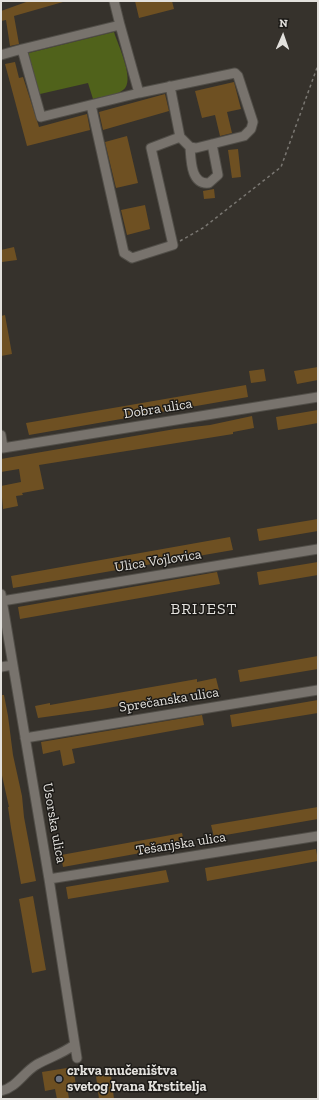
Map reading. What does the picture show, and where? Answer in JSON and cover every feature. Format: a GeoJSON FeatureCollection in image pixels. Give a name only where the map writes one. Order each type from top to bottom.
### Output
{"type":"FeatureCollection","features":[{"type":"Feature","properties":{"kind":"street"},"geometry":{"type":"LineString","coordinates":[[114,1],[139,93]]}},
{"type":"Feature","properties":{"kind":"street"},"geometry":{"type":"LineString","coordinates":[[1,55],[120,25]]}},
{"type":"Feature","properties":{"kind":"street"},"geometry":{"type":"LineString","coordinates":[[22,49],[41,117],[139,93],[235,73],[238,76],[253,122],[251,129],[244,136],[212,144],[190,147]]}},
{"type":"Feature","properties":{"kind":"street"},"geometry":{"type":"LineString","coordinates":[[170,86],[180,137],[190,147],[195,178],[200,182],[209,183],[215,180],[218,175],[212,144]]}},
{"type":"Feature","properties":{"kind":"street"},"geometry":{"type":"LineString","coordinates":[[91,105],[124,253],[132,258],[173,245],[151,148],[180,137]]}},
{"type":"Feature","properties":{"kind":"street","name":"Dobra ulica"},"geometry":{"type":"LineString","coordinates":[[2,448],[318,397]]}},
{"type":"Feature","properties":{"kind":"street"},"geometry":{"type":"LineString","coordinates":[[1,435],[2,448]]}},
{"type":"Feature","properties":{"kind":"street","name":"Ulica Vojlovica"},"geometry":{"type":"LineString","coordinates":[[2,598],[318,549]]}},
{"type":"Feature","properties":{"kind":"street","name":"Usorska ulica"},"geometry":{"type":"LineString","coordinates":[[2,598],[49,878],[76,1058]]}},
{"type":"Feature","properties":{"kind":"street"},"geometry":{"type":"LineString","coordinates":[[1,667],[13,665]]}},
{"type":"Feature","properties":{"kind":"street","name":"Sprečanska ulica"},"geometry":{"type":"LineString","coordinates":[[25,738],[318,690]]}},
{"type":"Feature","properties":{"kind":"street","name":"Tešanjska ulica"},"geometry":{"type":"LineString","coordinates":[[49,878],[318,836]]}},
{"type":"Feature","properties":{"kind":"street"},"geometry":{"type":"LineString","coordinates":[[1,1091],[16,1084],[36,1065],[51,1059],[74,1045]]}},
{"type":"Feature","properties":{"kind":"path"},"geometry":{"type":"LineString","coordinates":[[173,245],[203,228],[281,167],[318,65]]}},
{"type":"Feature","properties":{"kind":"green space"},"geometry":{"type":"Polygon","coordinates":[[[114,32],[127,72],[127,86],[123,90],[113,95],[93,99],[88,83],[40,94],[37,92],[28,57],[29,53],[114,32]]]}},
{"type":"Feature","properties":{"kind":"building"},"geometry":{"type":"Polygon","coordinates":[[[29,1],[63,2],[14,16],[19,44],[10,46],[6,20],[1,21],[1,11],[29,1]]]}},
{"type":"Feature","properties":{"kind":"building"},"geometry":{"type":"Polygon","coordinates":[[[135,1],[172,1],[174,9],[139,18],[135,1]]]}},
{"type":"Feature","properties":{"kind":"building"},"geometry":{"type":"Polygon","coordinates":[[[15,62],[19,78],[23,77],[39,127],[87,114],[90,130],[27,146],[5,64],[15,62]]]}},
{"type":"Feature","properties":{"kind":"building"},"geometry":{"type":"Polygon","coordinates":[[[234,82],[241,109],[227,112],[232,133],[220,136],[215,115],[202,118],[195,91],[234,82]]]}},
{"type":"Feature","properties":{"kind":"building"},"geometry":{"type":"Polygon","coordinates":[[[165,94],[169,111],[103,130],[99,112],[165,94]]]}},
{"type":"Feature","properties":{"kind":"building"},"geometry":{"type":"Polygon","coordinates":[[[127,136],[138,183],[116,188],[105,142],[127,136]]]}},
{"type":"Feature","properties":{"kind":"building"},"geometry":{"type":"Polygon","coordinates":[[[238,149],[241,177],[232,178],[228,150],[238,149]]]}},
{"type":"Feature","properties":{"kind":"building"},"geometry":{"type":"Polygon","coordinates":[[[214,189],[215,198],[204,199],[203,191],[214,189]]]}},
{"type":"Feature","properties":{"kind":"building"},"geometry":{"type":"Polygon","coordinates":[[[145,205],[150,229],[127,235],[121,210],[145,205]]]}},
{"type":"Feature","properties":{"kind":"building"},"geometry":{"type":"Polygon","coordinates":[[[14,247],[17,260],[2,262],[1,250],[14,247]]]}},
{"type":"Feature","properties":{"kind":"building"},"geometry":{"type":"Polygon","coordinates":[[[5,315],[12,354],[1,356],[1,316],[5,315]]]}},
{"type":"Feature","properties":{"kind":"building"},"geometry":{"type":"Polygon","coordinates":[[[318,367],[318,380],[297,384],[294,371],[318,367]]]}},
{"type":"Feature","properties":{"kind":"building"},"geometry":{"type":"Polygon","coordinates":[[[264,369],[266,381],[251,383],[249,371],[264,369]]]}},
{"type":"Feature","properties":{"kind":"building"},"geometry":{"type":"Polygon","coordinates":[[[246,385],[248,397],[29,435],[26,423],[246,385]]]}},
{"type":"Feature","properties":{"kind":"building"},"geometry":{"type":"Polygon","coordinates":[[[318,410],[318,423],[278,430],[276,417],[318,410]]]}},
{"type":"Feature","properties":{"kind":"building"},"geometry":{"type":"Polygon","coordinates":[[[252,416],[254,428],[233,432],[233,434],[39,465],[44,489],[22,493],[23,495],[16,496],[18,506],[3,509],[1,486],[21,482],[19,469],[1,472],[1,459],[175,429],[210,425],[252,416]]]}},
{"type":"Feature","properties":{"kind":"building"},"geometry":{"type":"Polygon","coordinates":[[[318,519],[318,531],[259,541],[257,529],[318,519]]]}},
{"type":"Feature","properties":{"kind":"building"},"geometry":{"type":"Polygon","coordinates":[[[230,537],[233,550],[13,588],[11,576],[230,537]]]}},
{"type":"Feature","properties":{"kind":"building"},"geometry":{"type":"Polygon","coordinates":[[[318,562],[318,575],[259,585],[257,572],[318,562]]]}},
{"type":"Feature","properties":{"kind":"building"},"geometry":{"type":"Polygon","coordinates":[[[217,572],[220,584],[20,619],[18,607],[217,572]]]}},
{"type":"Feature","properties":{"kind":"building"},"geometry":{"type":"Polygon","coordinates":[[[318,656],[318,669],[240,682],[238,670],[318,656]]]}},
{"type":"Feature","properties":{"kind":"building"},"geometry":{"type":"Polygon","coordinates":[[[216,678],[219,690],[204,693],[204,691],[102,709],[38,718],[35,706],[50,703],[50,705],[197,679],[197,682],[216,678]]]}},
{"type":"Feature","properties":{"kind":"building"},"geometry":{"type":"Polygon","coordinates":[[[1,695],[4,695],[8,716],[13,755],[22,796],[24,817],[36,881],[21,884],[11,828],[9,807],[1,771],[1,695]]]}},
{"type":"Feature","properties":{"kind":"building"},"geometry":{"type":"Polygon","coordinates":[[[318,700],[318,713],[232,727],[230,715],[318,700]]]}},
{"type":"Feature","properties":{"kind":"building"},"geometry":{"type":"Polygon","coordinates":[[[202,715],[204,725],[72,749],[75,763],[63,766],[60,750],[43,754],[41,742],[202,715]]]}},
{"type":"Feature","properties":{"kind":"building"},"geometry":{"type":"Polygon","coordinates":[[[318,807],[318,819],[214,837],[211,825],[318,807]]]}},
{"type":"Feature","properties":{"kind":"building"},"geometry":{"type":"Polygon","coordinates":[[[182,833],[185,845],[63,867],[61,855],[182,833]]]}},
{"type":"Feature","properties":{"kind":"building"},"geometry":{"type":"Polygon","coordinates":[[[316,849],[318,861],[207,881],[205,868],[316,849]]]}},
{"type":"Feature","properties":{"kind":"building"},"geometry":{"type":"Polygon","coordinates":[[[166,870],[169,882],[68,899],[66,887],[166,870]]]}},
{"type":"Feature","properties":{"kind":"building"},"geometry":{"type":"Polygon","coordinates":[[[33,896],[46,970],[32,973],[19,899],[33,896]]]}},
{"type":"Feature","properties":{"kind":"building","name":"crkva mučeništva svetog Ivana Krstitelja"},"geometry":{"type":"Polygon","coordinates":[[[73,1067],[76,1085],[67,1086],[69,1099],[57,1099],[55,1089],[45,1091],[42,1072],[73,1067]]]}},
{"type":"Feature","properties":{"kind":"building"},"geometry":{"type":"Polygon","coordinates":[[[111,1075],[114,1099],[99,1099],[96,1076],[111,1075]]]}},
{"type":"Feature","properties":{"kind":"place","name":"crkva mučeništva svetog Ivana Krstitelja"},"geometry":{"type":"Point","coordinates":[59,1079]}},
{"type":"Feature","properties":{"kind":"district","name":"BRIJEST"},"geometry":{"type":"Point","coordinates":[204,609]}}]}
